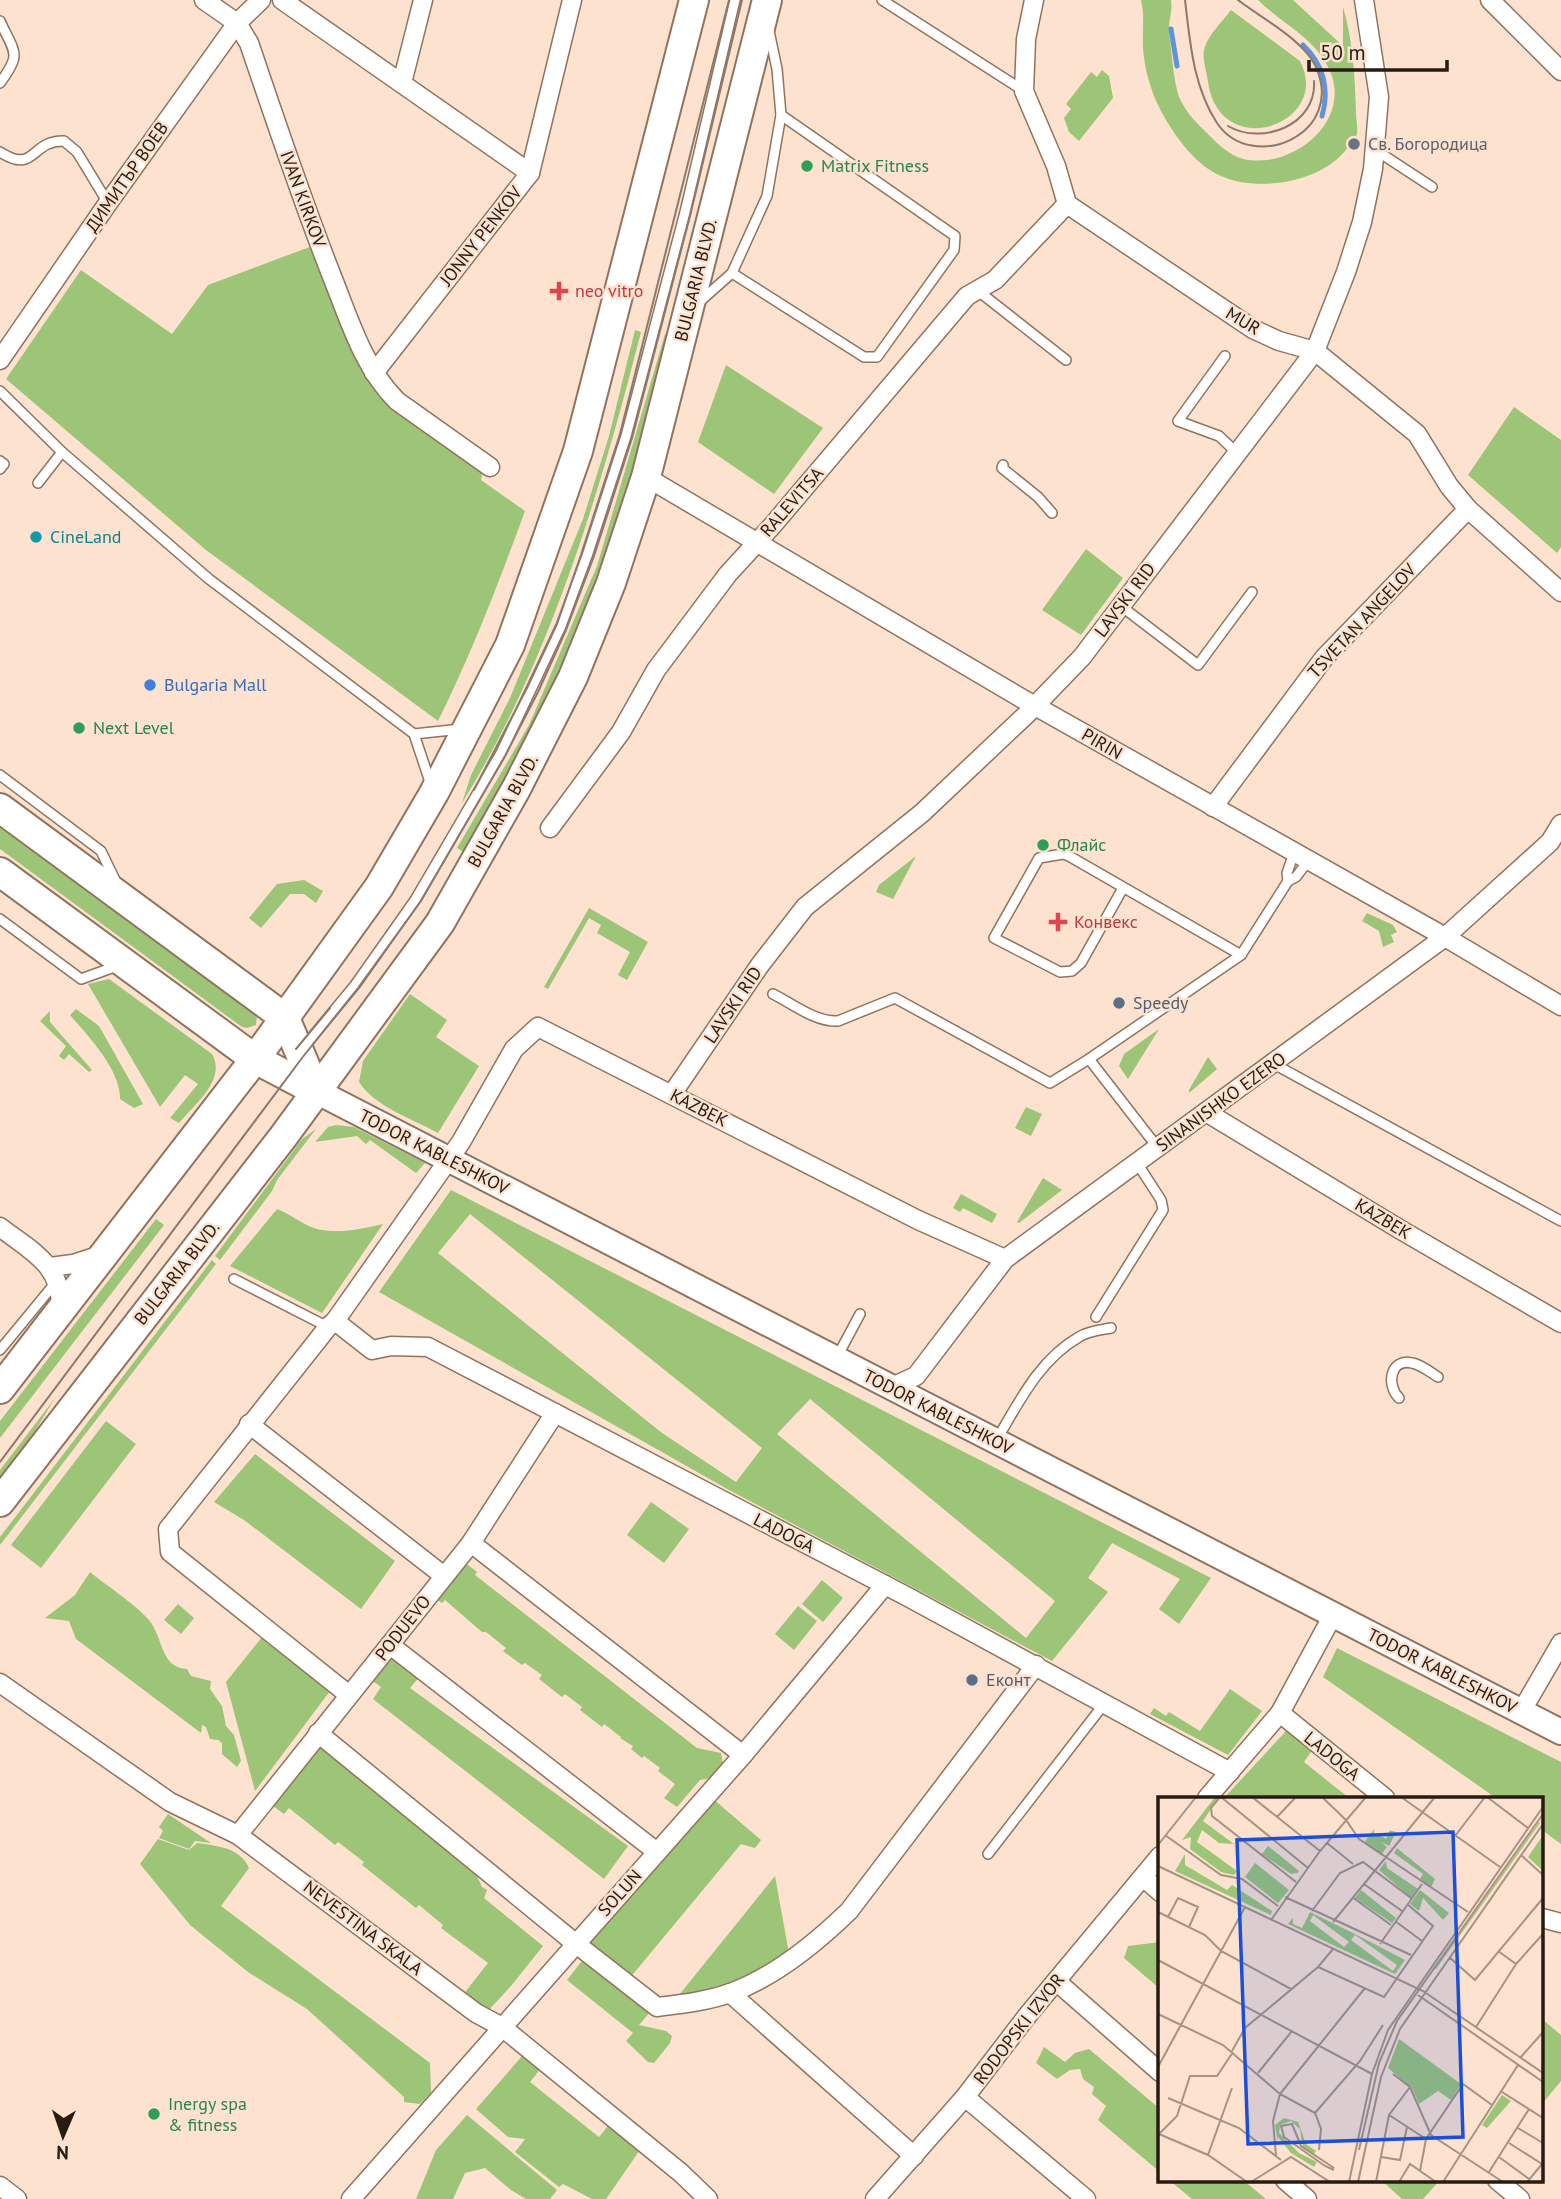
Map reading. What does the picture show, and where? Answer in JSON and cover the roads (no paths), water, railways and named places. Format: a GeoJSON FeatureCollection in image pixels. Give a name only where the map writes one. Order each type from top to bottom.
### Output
{"type":"FeatureCollection","features":[{"type":"Feature","properties":{"kind":"main road"},"geometry":{"type":"LineString","coordinates":[[0,1389],[255,1059],[379,887],[434,793],[510,645],[578,451],[694,0]]}},
{"type":"Feature","properties":{"kind":"main road","name":"BULGARIA BLVD."},"geometry":{"type":"LineString","coordinates":[[0,1502],[316,1091],[440,923],[516,789],[573,677],[611,583],[646,477],[766,5]]}},
{"type":"Feature","properties":{"kind":"main road"},"geometry":{"type":"LineString","coordinates":[[0,808],[285,1018],[292,1063]]}},
{"type":"Feature","properties":{"kind":"main road","name":"TODOR KABLESHKOV"},"geometry":{"type":"LineString","coordinates":[[0,872],[255,1059],[292,1063],[316,1091],[1561,1732]]}},
{"type":"Feature","properties":{"kind":"street"},"geometry":{"type":"LineString","coordinates":[[204,0],[237,23]]}},
{"type":"Feature","properties":{"kind":"street","name":"ДИМИТЪР ВОЕВ"},"geometry":{"type":"LineString","coordinates":[[0,360],[237,23],[261,0]]}},
{"type":"Feature","properties":{"kind":"street"},"geometry":{"type":"LineString","coordinates":[[282,0],[530,173]]}},
{"type":"Feature","properties":{"kind":"street"},"geometry":{"type":"LineString","coordinates":[[402,83],[423,0]]}},
{"type":"Feature","properties":{"kind":"street","name":"JONNY PENKOV"},"geometry":{"type":"LineString","coordinates":[[374,373],[530,173],[572,0]]}},
{"type":"Feature","properties":{"kind":"street"},"geometry":{"type":"LineString","coordinates":[[1034,0],[1026,39],[1024,92],[1056,166],[1067,204]]}},
{"type":"Feature","properties":{"kind":"street","name":"LAVSKI RID"},"geometry":{"type":"LineString","coordinates":[[672,1094],[760,965],[804,907],[922,813],[1035,706],[1082,657],[1315,351],[1362,222],[1374,149],[1380,97],[1364,0]]}},
{"type":"Feature","properties":{"kind":"street"},"geometry":{"type":"LineString","coordinates":[[1490,0],[1561,71]]}},
{"type":"Feature","properties":{"kind":"street","name":"IVAN KIRKOV"},"geometry":{"type":"LineString","coordinates":[[237,23],[248,43],[309,219],[360,348],[374,373],[397,401],[490,467]]}},
{"type":"Feature","properties":{"kind":"street","name":"RALEVITSA"},"geometry":{"type":"LineString","coordinates":[[550,828],[621,732],[659,666],[728,574],[967,296],[995,280],[1067,204]]}},
{"type":"Feature","properties":{"kind":"street","name":"MUR"},"geometry":{"type":"LineString","coordinates":[[1067,204],[1252,329],[1315,351],[1418,434],[1449,486],[1468,509],[1561,592]]}},
{"type":"Feature","properties":{"kind":"street","name":"PIRIN"},"geometry":{"type":"LineString","coordinates":[[646,477],[1035,706],[1445,937],[1561,1006]]}},
{"type":"Feature","properties":{"kind":"street","name":"TSVETAN ANGELOV"},"geometry":{"type":"LineString","coordinates":[[1213,807],[1324,658],[1468,509]]}},
{"type":"Feature","properties":{"kind":"street","name":"SINANISHKO EZERO"},"geometry":{"type":"LineString","coordinates":[[892,1387],[916,1376],[1005,1259],[1445,937],[1550,842],[1561,824]]}},
{"type":"Feature","properties":{"kind":"street","name":"KAZBEK"},"geometry":{"type":"LineString","coordinates":[[450,1160],[514,1049],[538,1027],[921,1221],[1005,1259]]}},
{"type":"Feature","properties":{"kind":"street","name":"KAZBEK"},"geometry":{"type":"LineString","coordinates":[[1206,1112],[1561,1323]]}},
{"type":"Feature","properties":{"kind":"street"},"geometry":{"type":"LineString","coordinates":[[349,1695],[170,1552],[168,1530],[249,1424],[331,1324],[450,1160]]}},
{"type":"Feature","properties":{"kind":"street"},"geometry":{"type":"LineString","coordinates":[[0,1227],[54,1274],[61,1298],[61,1310]]}},
{"type":"Feature","properties":{"kind":"street"},"geometry":{"type":"LineString","coordinates":[[54,1274],[105,1253]]}},
{"type":"Feature","properties":{"kind":"street","name":"LADOGA"},"geometry":{"type":"LineString","coordinates":[[331,1324],[372,1350],[391,1346],[428,1347],[1036,1665],[1230,1772]]}},
{"type":"Feature","properties":{"kind":"street","name":"PODUEVO"},"geometry":{"type":"LineString","coordinates":[[238,1835],[471,1543],[555,1413]]}},
{"type":"Feature","properties":{"kind":"street"},"geometry":{"type":"LineString","coordinates":[[249,1424],[444,1576]]}},
{"type":"Feature","properties":{"kind":"street"},"geometry":{"type":"LineString","coordinates":[[471,1543],[743,1755]]}},
{"type":"Feature","properties":{"kind":"street","name":"SOLUN"},"geometry":{"type":"LineString","coordinates":[[351,2199],[743,1755],[885,1585]]}},
{"type":"Feature","properties":{"kind":"street"},"geometry":{"type":"LineString","coordinates":[[1208,1797],[1280,1713],[1333,1615]]}},
{"type":"Feature","properties":{"kind":"street"},"geometry":{"type":"LineString","coordinates":[[1521,1712],[1561,1643]]}},
{"type":"Feature","properties":{"kind":"street"},"geometry":{"type":"LineString","coordinates":[[390,1645],[657,1852]]}},
{"type":"Feature","properties":{"kind":"street"},"geometry":{"type":"LineString","coordinates":[[318,1734],[657,2007],[730,1993],[791,1960],[827,1932],[849,1911],[1036,1665]]}},
{"type":"Feature","properties":{"kind":"street","name":"NEVESTINA SKALA"},"geometry":{"type":"LineString","coordinates":[[0,1683],[166,1800],[238,1835],[470,2009],[502,2027],[681,2173],[708,2199]]}},
{"type":"Feature","properties":{"kind":"street","name":"LADOGA"},"geometry":{"type":"LineString","coordinates":[[1280,1713],[1384,1797]]}},
{"type":"Feature","properties":{"kind":"street","name":"RODOPSKI IZVOR"},"geometry":{"type":"LineString","coordinates":[[875,2199],[965,2097],[1056,1981],[1158,1858]]}},
{"type":"Feature","properties":{"kind":"street"},"geometry":{"type":"LineString","coordinates":[[1143,1877],[1158,1890]]}},
{"type":"Feature","properties":{"kind":"street"},"geometry":{"type":"LineString","coordinates":[[1544,1919],[1561,1923]]}},
{"type":"Feature","properties":{"kind":"street"},"geometry":{"type":"LineString","coordinates":[[1056,1981],[1158,2070]]}},
{"type":"Feature","properties":{"kind":"street"},"geometry":{"type":"LineString","coordinates":[[730,1993],[823,2070],[914,2156]]}},
{"type":"Feature","properties":{"kind":"street"},"geometry":{"type":"LineString","coordinates":[[965,2097],[1086,2199]]}},
{"type":"Feature","properties":{"kind":"street"},"geometry":{"type":"LineString","coordinates":[[1287,2182],[1307,2199]]}},
{"type":"Feature","properties":{"kind":"street"},"geometry":{"type":"LineString","coordinates":[[1499,2182],[1520,2199]]}},
{"type":"Feature","properties":{"kind":"street"},"geometry":{"type":"LineString","coordinates":[[0,2186],[17,2199]]}},
{"type":"Feature","properties":{"kind":"lane"},"geometry":{"type":"LineString","coordinates":[[292,1063],[355,985],[415,900],[501,753],[561,626],[626,436],[685,212],[735,0]]}},
{"type":"Feature","properties":{"kind":"lane"},"geometry":{"type":"LineString","coordinates":[[882,0],[1024,92]]}},
{"type":"Feature","properties":{"kind":"lane"},"geometry":{"type":"LineString","coordinates":[[688,312],[732,273],[767,196],[781,115],[778,69],[766,5]]}},
{"type":"Feature","properties":{"kind":"lane"},"geometry":{"type":"LineString","coordinates":[[0,22],[15,57],[13,65],[0,83]]}},
{"type":"Feature","properties":{"kind":"lane"},"geometry":{"type":"LineString","coordinates":[[732,273],[864,357],[877,357],[954,250],[955,236],[781,115]]}},
{"type":"Feature","properties":{"kind":"lane"},"geometry":{"type":"LineString","coordinates":[[0,152],[14,160],[22,160],[49,142],[64,141],[77,152],[108,203]]}},
{"type":"Feature","properties":{"kind":"lane"},"geometry":{"type":"LineString","coordinates":[[1374,149],[1432,187]]}},
{"type":"Feature","properties":{"kind":"lane"},"geometry":{"type":"LineString","coordinates":[[977,290],[1066,360]]}},
{"type":"Feature","properties":{"kind":"lane"},"geometry":{"type":"LineString","coordinates":[[1225,356],[1178,421],[1219,436],[1237,453]]}},
{"type":"Feature","properties":{"kind":"lane"},"geometry":{"type":"LineString","coordinates":[[0,391],[62,452],[209,579],[414,734],[434,793]]}},
{"type":"Feature","properties":{"kind":"lane"},"geometry":{"type":"LineString","coordinates":[[38,483],[62,452]]}},
{"type":"Feature","properties":{"kind":"lane"},"geometry":{"type":"LineString","coordinates":[[0,461],[4,464],[0,469]]}},
{"type":"Feature","properties":{"kind":"lane"},"geometry":{"type":"LineString","coordinates":[[1003,464],[1002,468],[1038,497],[1052,513]]}},
{"type":"Feature","properties":{"kind":"lane"},"geometry":{"type":"LineString","coordinates":[[1121,606],[1198,665],[1252,592]]}},
{"type":"Feature","properties":{"kind":"lane"},"geometry":{"type":"LineString","coordinates":[[414,734],[468,727]]}},
{"type":"Feature","properties":{"kind":"lane"},"geometry":{"type":"LineString","coordinates":[[0,775],[101,851],[126,901]]}},
{"type":"Feature","properties":{"kind":"lane"},"geometry":{"type":"LineString","coordinates":[[1124,888],[1081,963],[1072,971],[1060,972],[994,939],[1039,858],[1066,854],[1241,955]]}},
{"type":"Feature","properties":{"kind":"lane"},"geometry":{"type":"LineString","coordinates":[[773,994],[820,1019],[829,1021],[838,1021],[895,998],[1050,1083],[1241,955],[1287,881],[1287,873],[1301,857]]}},
{"type":"Feature","properties":{"kind":"lane"},"geometry":{"type":"LineString","coordinates":[[1287,881],[1296,877],[1301,857]]}},
{"type":"Feature","properties":{"kind":"lane"},"geometry":{"type":"LineString","coordinates":[[0,919],[81,979],[123,964]]}},
{"type":"Feature","properties":{"kind":"lane"},"geometry":{"type":"LineString","coordinates":[[1089,1059],[1158,1148]]}},
{"type":"Feature","properties":{"kind":"lane"},"geometry":{"type":"LineString","coordinates":[[1272,1063],[1561,1222]]}},
{"type":"Feature","properties":{"kind":"lane"},"geometry":{"type":"LineString","coordinates":[[1096,1317],[1163,1210],[1161,1200],[1137,1163]]}},
{"type":"Feature","properties":{"kind":"lane"},"geometry":{"type":"LineString","coordinates":[[0,1350],[54,1274]]}},
{"type":"Feature","properties":{"kind":"lane","name":"LADOGA"},"geometry":{"type":"LineString","coordinates":[[234,1279],[331,1324]]}},
{"type":"Feature","properties":{"kind":"lane"},"geometry":{"type":"LineString","coordinates":[[836,1359],[860,1314]]}},
{"type":"Feature","properties":{"kind":"lane"},"geometry":{"type":"LineString","coordinates":[[996,1441],[1032,1381],[1056,1355],[1081,1336],[1111,1328]]}},
{"type":"Feature","properties":{"kind":"lane"},"geometry":{"type":"LineString","coordinates":[[1399,1398],[1393,1392],[1391,1380],[1396,1368],[1402,1363],[1410,1362],[1421,1366],[1438,1377]]}},
{"type":"Feature","properties":{"kind":"lane"},"geometry":{"type":"LineString","coordinates":[[988,1854],[1104,1704]]}},
{"type":"Feature","properties":{"kind":"waterway"},"geometry":{"type":"LineString","coordinates":[[1171,29],[1177,66]]}},
{"type":"Feature","properties":{"kind":"waterway"},"geometry":{"type":"LineString","coordinates":[[1303,45],[1316,60],[1323,78],[1325,96],[1322,116]]}},
{"type":"Feature","properties":{"kind":"tram line"},"geometry":{"type":"LineString","coordinates":[[474,790],[557,624],[581,555],[620,434],[729,0]]}},
{"type":"Feature","properties":{"kind":"tram line"},"geometry":{"type":"LineString","coordinates":[[0,1462],[421,901],[505,756],[538,692],[566,630],[594,556],[632,438],[690,216],[742,0]]}},
{"type":"Feature","properties":{"kind":"tram line"},"geometry":{"type":"LineString","coordinates":[[1185,0],[1198,79],[1217,123],[1233,138],[1252,146],[1272,146],[1292,139],[1308,127],[1319,110],[1322,89],[1315,65],[1301,47],[1238,0]]}},
{"type":"Feature","properties":{"kind":"tram line"},"geometry":{"type":"LineString","coordinates":[[1228,126],[1256,134],[1285,128],[1307,109],[1313,96],[1314,81]]}},
{"type":"Feature","properties":{"kind":"tram line"},"geometry":{"type":"LineString","coordinates":[[296,1049],[330,1008]]}},
{"type":"Feature","properties":{"kind":"place","name":"Св. Богородица"},"geometry":{"type":"Point","coordinates":[1354,144]}},
{"type":"Feature","properties":{"kind":"place","name":"Matrix Fitness"},"geometry":{"type":"Point","coordinates":[807,166]}},
{"type":"Feature","properties":{"kind":"place","name":"neo vitro"},"geometry":{"type":"Point","coordinates":[559,291]}},
{"type":"Feature","properties":{"kind":"place","name":"CineLand"},"geometry":{"type":"Point","coordinates":[36,537]}},
{"type":"Feature","properties":{"kind":"place","name":"Bulgaria Mall"},"geometry":{"type":"Point","coordinates":[150,685]}},
{"type":"Feature","properties":{"kind":"place","name":"Next Level"},"geometry":{"type":"Point","coordinates":[79,728]}},
{"type":"Feature","properties":{"kind":"place","name":"Флайс"},"geometry":{"type":"Point","coordinates":[1043,845]}},
{"type":"Feature","properties":{"kind":"place","name":"Конвекс"},"geometry":{"type":"Point","coordinates":[1058,922]}},
{"type":"Feature","properties":{"kind":"place","name":"Speedy"},"geometry":{"type":"Point","coordinates":[1119,1003]}},
{"type":"Feature","properties":{"kind":"place","name":"Еконт"},"geometry":{"type":"Point","coordinates":[972,1680]}},
{"type":"Feature","properties":{"kind":"place","name":"Inergy spa & fitness"},"geometry":{"type":"Point","coordinates":[154,2114]}}]}
